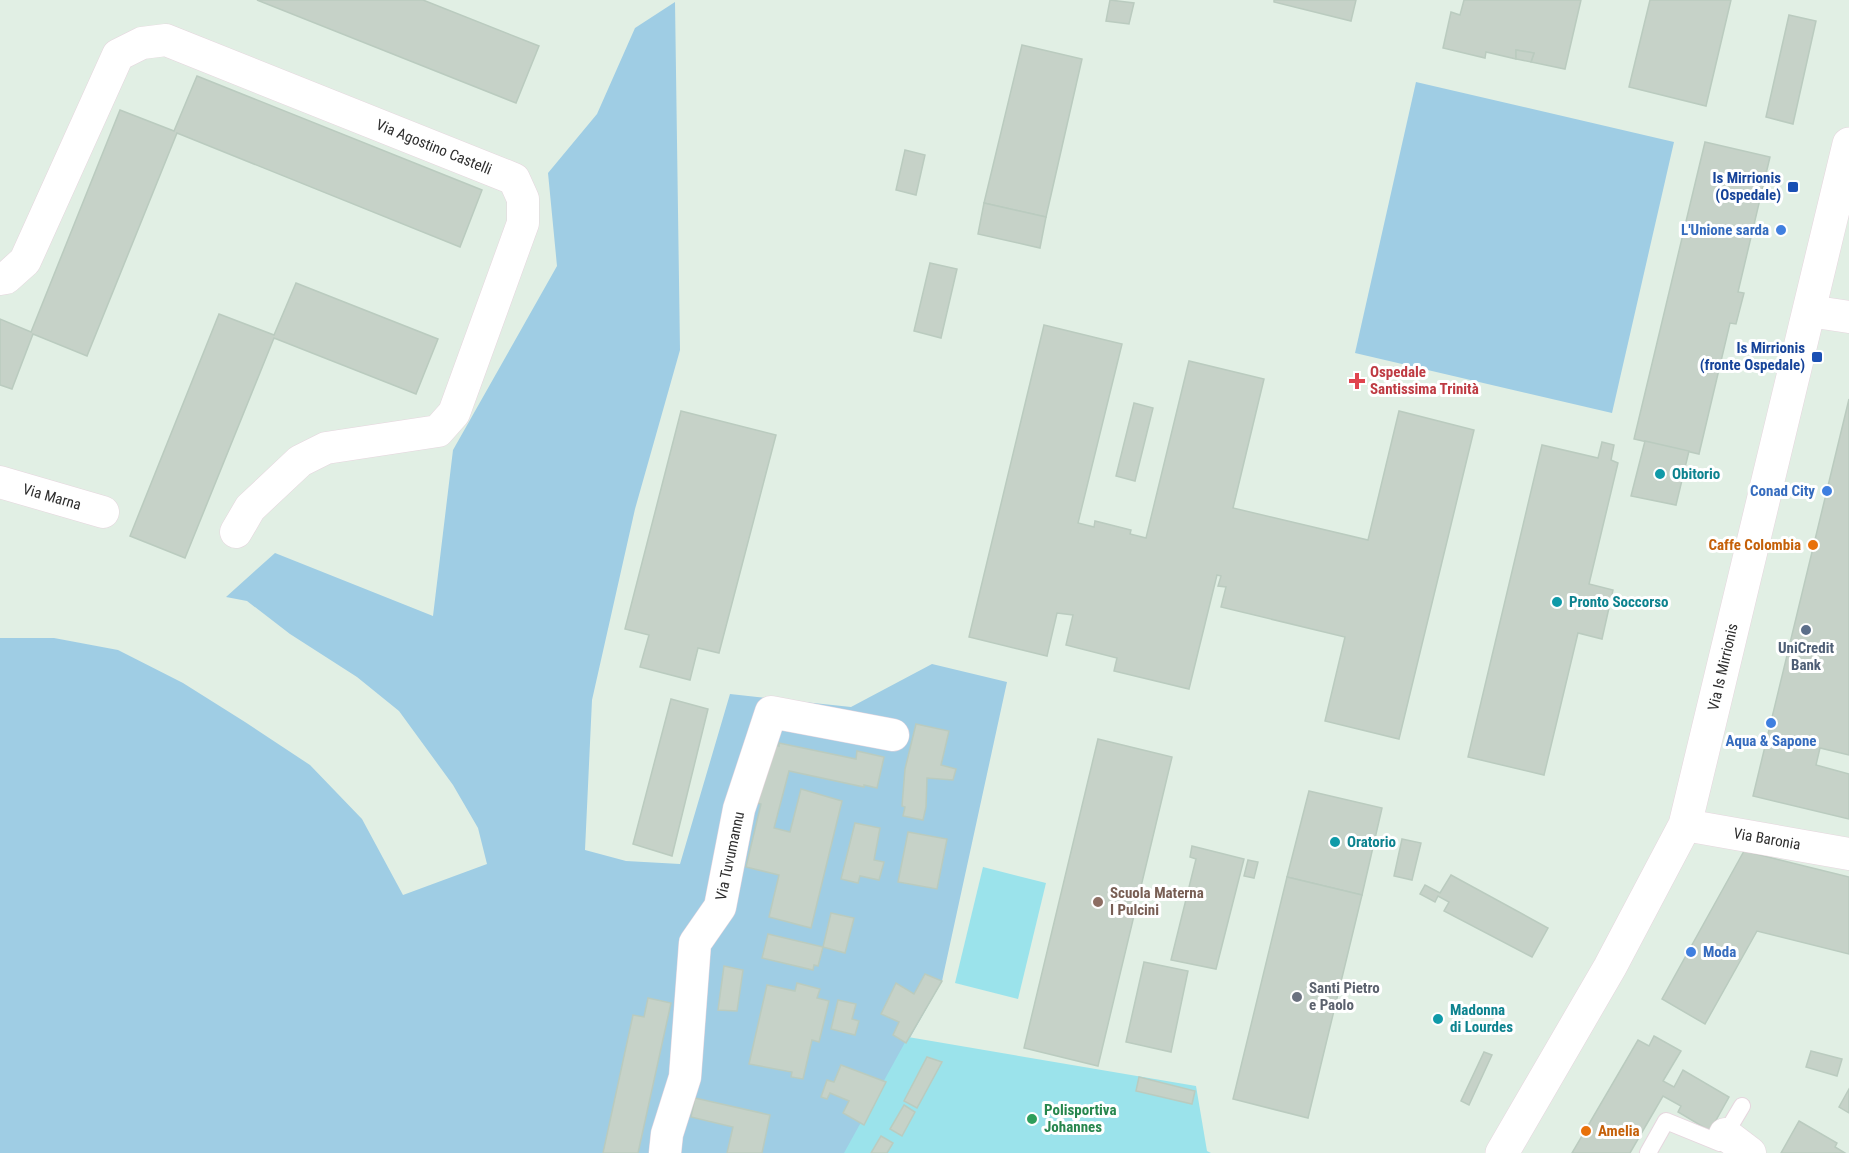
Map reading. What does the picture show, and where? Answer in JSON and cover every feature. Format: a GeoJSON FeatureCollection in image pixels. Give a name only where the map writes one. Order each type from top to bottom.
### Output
{"type":"FeatureCollection","features":[{"type":"Feature","properties":{"kind":"street","name":"Via Agostino Castelli"},"geometry":{"type":"LineString","coordinates":[[0,279],[6,278],[25,261],[118,55],[142,43],[166,40],[514,179],[523,199],[523,223],[454,413],[438,431],[326,448],[317,452],[300,462],[250,508],[236,532]]}},
{"type":"Feature","properties":{"kind":"street","name":"Via Is Mirrionis"},"geometry":{"type":"LineString","coordinates":[[1502,1153],[1605,975],[1685,825],[1849,144]]}},
{"type":"Feature","properties":{"kind":"street"},"geometry":{"type":"LineString","coordinates":[[1809,311],[1849,317]]}},
{"type":"Feature","properties":{"kind":"street","name":"Via Marna"},"geometry":{"type":"LineString","coordinates":[[0,482],[103,512]]}},
{"type":"Feature","properties":{"kind":"street","name":"Via Tuvumannu"},"geometry":{"type":"LineString","coordinates":[[665,1153],[667,1134],[684,1077],[695,943],[720,907],[739,809],[771,712],[893,735]]}},
{"type":"Feature","properties":{"kind":"street","name":"Via Baronia"},"geometry":{"type":"LineString","coordinates":[[1685,825],[1849,854]]}},
{"type":"Feature","properties":{"kind":"street"},"geometry":{"type":"LineString","coordinates":[[1725,1134],[1750,1153]]}},
{"type":"Feature","properties":{"kind":"lane"},"geometry":{"type":"LineString","coordinates":[[1648,1153],[1666,1121],[1720,1143],[1742,1106]]}},
{"type":"Feature","properties":{"kind":"shaded area"},"geometry":{"type":"Polygon","coordinates":[[[675,2],[680,350],[635,509],[592,700],[585,850],[626,861],[680,864],[730,694],[851,707],[932,664],[1007,682],[942,981],[845,1153],[0,1153],[0,638],[54,638],[118,650],[183,683],[245,722],[310,765],[362,819],[403,895],[487,864],[478,828],[453,785],[399,711],[357,677],[290,634],[247,601],[226,597],[275,553],[433,616],[453,450],[557,266],[548,173],[597,114],[635,28],[675,2]]]}},
{"type":"Feature","properties":{"kind":"shaded area"},"geometry":{"type":"Polygon","coordinates":[[[1416,82],[1674,142],[1612,413],[1355,353],[1416,82]]]}},
{"type":"Feature","properties":{"kind":"shaded area"},"geometry":{"type":"Polygon","coordinates":[[[983,867],[1046,883],[1018,999],[955,983],[983,867]]]}},
{"type":"Feature","properties":{"kind":"shaded area","name":"Polisportiva Johannes"},"geometry":{"type":"Polygon","coordinates":[[[908,1037],[1196,1086],[1207,1151],[1211,1153],[844,1153],[908,1037]]]}},
{"type":"Feature","properties":{"kind":"building"},"geometry":{"type":"Polygon","coordinates":[[[257,0],[423,0],[539,46],[516,103],[257,0]]]}},
{"type":"Feature","properties":{"kind":"building"},"geometry":{"type":"Polygon","coordinates":[[[1110,0],[1134,3],[1129,24],[1106,21],[1110,0]]]}},
{"type":"Feature","properties":{"kind":"building"},"geometry":{"type":"Polygon","coordinates":[[[1274,0],[1356,0],[1351,21],[1274,2],[1274,0]]]}},
{"type":"Feature","properties":{"kind":"building"},"geometry":{"type":"Polygon","coordinates":[[[1464,0],[1581,0],[1565,69],[1531,62],[1534,53],[1516,50],[1516,59],[1486,52],[1485,58],[1443,48],[1451,12],[1460,15],[1464,0]]]}},
{"type":"Feature","properties":{"kind":"building"},"geometry":{"type":"Polygon","coordinates":[[[1650,0],[1731,0],[1706,106],[1629,87],[1650,0]]]}},
{"type":"Feature","properties":{"kind":"building"},"geometry":{"type":"Polygon","coordinates":[[[1789,15],[1816,21],[1793,124],[1766,117],[1789,15]]]}},
{"type":"Feature","properties":{"kind":"building"},"geometry":{"type":"Polygon","coordinates":[[[1022,45],[1082,59],[1046,217],[984,203],[1022,45]]]}},
{"type":"Feature","properties":{"kind":"building"},"geometry":{"type":"Polygon","coordinates":[[[1516,50],[1534,53],[1531,62],[1516,59],[1516,50]]]}},
{"type":"Feature","properties":{"kind":"building"},"geometry":{"type":"Polygon","coordinates":[[[197,76],[482,190],[460,247],[177,133],[87,356],[33,334],[12,389],[0,385],[0,319],[31,332],[120,110],[174,131],[197,76]]]}},
{"type":"Feature","properties":{"kind":"building"},"geometry":{"type":"Polygon","coordinates":[[[1705,142],[1770,157],[1738,292],[1744,293],[1736,324],[1730,323],[1699,454],[1634,439],[1705,142]]]}},
{"type":"Feature","properties":{"kind":"building"},"geometry":{"type":"Polygon","coordinates":[[[905,150],[925,155],[916,195],[896,190],[905,150]]]}},
{"type":"Feature","properties":{"kind":"building"},"geometry":{"type":"Polygon","coordinates":[[[984,203],[1046,217],[1040,248],[978,234],[984,203]]]}},
{"type":"Feature","properties":{"kind":"building"},"geometry":{"type":"Polygon","coordinates":[[[930,263],[957,269],[941,338],[914,331],[930,263]]]}},
{"type":"Feature","properties":{"kind":"building"},"geometry":{"type":"Polygon","coordinates":[[[296,283],[438,339],[416,394],[274,338],[185,558],[130,536],[219,314],[274,335],[296,283]]]}},
{"type":"Feature","properties":{"kind":"building"},"geometry":{"type":"Polygon","coordinates":[[[1044,325],[1122,344],[1078,523],[1094,527],[1095,521],[1131,530],[1130,534],[1146,538],[1189,361],[1264,379],[1233,508],[1368,540],[1399,411],[1474,430],[1399,739],[1325,721],[1345,637],[1221,607],[1226,587],[1218,586],[1221,576],[1217,575],[1189,689],[1114,671],[1117,658],[1066,645],[1073,615],[1057,613],[1047,656],[969,637],[1044,325]]]}},
{"type":"Feature","properties":{"kind":"building"},"geometry":{"type":"Polygon","coordinates":[[[1849,399],[1849,755],[1820,748],[1816,765],[1849,774],[1849,819],[1753,796],[1849,399]]]}},
{"type":"Feature","properties":{"kind":"building"},"geometry":{"type":"Polygon","coordinates":[[[1134,403],[1153,408],[1135,481],[1116,476],[1134,403]]]}},
{"type":"Feature","properties":{"kind":"building"},"geometry":{"type":"Polygon","coordinates":[[[681,411],[776,435],[719,653],[698,648],[690,680],[640,667],[649,635],[625,629],[681,411]]]}},
{"type":"Feature","properties":{"kind":"building","name":"Obitorio"},"geometry":{"type":"Polygon","coordinates":[[[1645,441],[1689,451],[1676,505],[1631,496],[1645,441]]]}},
{"type":"Feature","properties":{"kind":"building","name":"Pronto Soccorso"},"geometry":{"type":"Polygon","coordinates":[[[1602,442],[1614,445],[1611,460],[1618,463],[1589,584],[1613,590],[1602,639],[1578,633],[1544,775],[1468,757],[1542,445],[1598,458],[1602,442]]]}},
{"type":"Feature","properties":{"kind":"building"},"geometry":{"type":"Polygon","coordinates":[[[671,699],[708,709],[672,856],[633,844],[671,699]]]}},
{"type":"Feature","properties":{"kind":"building"},"geometry":{"type":"Polygon","coordinates":[[[916,724],[949,731],[941,765],[956,769],[953,780],[927,778],[923,820],[903,816],[905,807],[902,806],[905,769],[916,724]]]}},
{"type":"Feature","properties":{"kind":"building","name":"Scuola Materna I Pulcini"},"geometry":{"type":"Polygon","coordinates":[[[1098,739],[1172,757],[1098,1066],[1024,1048],[1098,739]]]}},
{"type":"Feature","properties":{"kind":"building"},"geometry":{"type":"Polygon","coordinates":[[[779,743],[856,759],[857,751],[884,757],[877,788],[789,771],[774,828],[790,832],[801,789],[842,801],[811,928],[769,917],[779,875],[746,867],[761,804],[748,801],[770,744],[779,746],[779,743]]]}},
{"type":"Feature","properties":{"kind":"building","name":"Oratorio"},"geometry":{"type":"Polygon","coordinates":[[[1309,791],[1382,808],[1362,895],[1287,877],[1309,791]]]}},
{"type":"Feature","properties":{"kind":"building"},"geometry":{"type":"Polygon","coordinates":[[[855,823],[880,828],[874,860],[884,862],[879,880],[860,876],[858,883],[841,879],[855,823]]]}},
{"type":"Feature","properties":{"kind":"building"},"geometry":{"type":"Polygon","coordinates":[[[908,832],[947,839],[937,889],[898,882],[908,832]]]}},
{"type":"Feature","properties":{"kind":"building"},"geometry":{"type":"Polygon","coordinates":[[[1402,839],[1421,843],[1412,880],[1394,876],[1402,839]]]}},
{"type":"Feature","properties":{"kind":"building"},"geometry":{"type":"Polygon","coordinates":[[[1192,846],[1244,859],[1216,969],[1171,960],[1196,859],[1190,857],[1192,846]]]}},
{"type":"Feature","properties":{"kind":"building"},"geometry":{"type":"Polygon","coordinates":[[[1744,851],[1849,877],[1849,954],[1757,931],[1705,1024],[1662,999],[1744,851]]]}},
{"type":"Feature","properties":{"kind":"building"},"geometry":{"type":"Polygon","coordinates":[[[1248,860],[1258,862],[1254,878],[1244,876],[1248,860]]]}},
{"type":"Feature","properties":{"kind":"building"},"geometry":{"type":"Polygon","coordinates":[[[1451,875],[1548,928],[1532,957],[1444,911],[1449,902],[1438,896],[1435,902],[1420,894],[1425,885],[1440,893],[1451,875]]]}},
{"type":"Feature","properties":{"kind":"building","name":"Santi Pietro e Paolo"},"geometry":{"type":"Polygon","coordinates":[[[1287,877],[1362,895],[1308,1118],[1233,1099],[1287,877]]]}},
{"type":"Feature","properties":{"kind":"building"},"geometry":{"type":"Polygon","coordinates":[[[831,913],[854,918],[845,953],[823,947],[831,913]]]}},
{"type":"Feature","properties":{"kind":"building"},"geometry":{"type":"Polygon","coordinates":[[[768,934],[823,947],[818,966],[814,965],[813,970],[762,958],[768,934]]]}},
{"type":"Feature","properties":{"kind":"building"},"geometry":{"type":"Polygon","coordinates":[[[1144,962],[1188,971],[1171,1052],[1126,1042],[1144,962]]]}},
{"type":"Feature","properties":{"kind":"building"},"geometry":{"type":"Polygon","coordinates":[[[724,966],[743,970],[737,1011],[718,1010],[724,966]]]}},
{"type":"Feature","properties":{"kind":"building"},"geometry":{"type":"Polygon","coordinates":[[[925,974],[942,981],[906,1043],[893,1035],[899,1022],[881,1014],[896,983],[914,994],[925,974]]]}},
{"type":"Feature","properties":{"kind":"building"},"geometry":{"type":"Polygon","coordinates":[[[797,983],[820,989],[817,998],[829,1001],[819,1042],[812,1040],[803,1079],[791,1077],[792,1072],[749,1064],[767,985],[795,991],[797,983]]]}},
{"type":"Feature","properties":{"kind":"building"},"geometry":{"type":"Polygon","coordinates":[[[648,998],[671,1003],[638,1153],[603,1153],[633,1015],[644,1017],[648,998]]]}},
{"type":"Feature","properties":{"kind":"building"},"geometry":{"type":"Polygon","coordinates":[[[838,1000],[856,1004],[852,1019],[859,1021],[855,1035],[831,1029],[838,1000]]]}},
{"type":"Feature","properties":{"kind":"building"},"geometry":{"type":"Polygon","coordinates":[[[1654,1036],[1681,1051],[1663,1081],[1674,1087],[1683,1070],[1729,1097],[1710,1131],[1678,1112],[1681,1106],[1663,1096],[1630,1153],[1572,1153],[1638,1040],[1649,1046],[1654,1036]]]}},
{"type":"Feature","properties":{"kind":"building"},"geometry":{"type":"Polygon","coordinates":[[[1811,1051],[1842,1059],[1837,1076],[1806,1067],[1811,1051]]]}},
{"type":"Feature","properties":{"kind":"building"},"geometry":{"type":"Polygon","coordinates":[[[1484,1052],[1492,1055],[1469,1105],[1461,1101],[1484,1052]]]}},
{"type":"Feature","properties":{"kind":"building"},"geometry":{"type":"Polygon","coordinates":[[[927,1057],[942,1062],[917,1108],[904,1101],[927,1057]]]}},
{"type":"Feature","properties":{"kind":"building"},"geometry":{"type":"Polygon","coordinates":[[[841,1065],[886,1082],[864,1125],[843,1113],[849,1101],[830,1093],[827,1099],[821,1097],[827,1080],[834,1082],[841,1065]]]}},
{"type":"Feature","properties":{"kind":"building"},"geometry":{"type":"Polygon","coordinates":[[[1139,1077],[1195,1091],[1192,1104],[1136,1091],[1139,1077]]]}},
{"type":"Feature","properties":{"kind":"building"},"geometry":{"type":"Polygon","coordinates":[[[1849,1089],[1849,1113],[1839,1107],[1849,1089]]]}},
{"type":"Feature","properties":{"kind":"building"},"geometry":{"type":"Polygon","coordinates":[[[695,1098],[770,1115],[762,1153],[727,1153],[733,1127],[691,1117],[695,1098]]]}},
{"type":"Feature","properties":{"kind":"building"},"geometry":{"type":"Polygon","coordinates":[[[904,1105],[915,1112],[902,1136],[890,1129],[904,1105]]]}},
{"type":"Feature","properties":{"kind":"building"},"geometry":{"type":"Polygon","coordinates":[[[1799,1121],[1837,1143],[1835,1147],[1845,1153],[1781,1153],[1799,1121]]]}},
{"type":"Feature","properties":{"kind":"building"},"geometry":{"type":"Polygon","coordinates":[[[881,1136],[893,1143],[887,1153],[871,1153],[881,1136]]]}},
{"type":"Feature","properties":{"kind":"place","name":"Is Mirrionis (Ospedale)"},"geometry":{"type":"Point","coordinates":[1793,187]}},
{"type":"Feature","properties":{"kind":"place","name":"L'Unione sarda"},"geometry":{"type":"Point","coordinates":[1781,230]}},
{"type":"Feature","properties":{"kind":"place","name":"Is Mirrionis (fronte Ospedale)"},"geometry":{"type":"Point","coordinates":[1817,357]}},
{"type":"Feature","properties":{"kind":"place","name":"Ospedale Santissima Trinità"},"geometry":{"type":"Point","coordinates":[1357,381]}},
{"type":"Feature","properties":{"kind":"place","name":"Obitorio"},"geometry":{"type":"Point","coordinates":[1660,474]}},
{"type":"Feature","properties":{"kind":"place","name":"Conad City"},"geometry":{"type":"Point","coordinates":[1827,491]}},
{"type":"Feature","properties":{"kind":"place","name":"Caffe Colombia"},"geometry":{"type":"Point","coordinates":[1813,545]}},
{"type":"Feature","properties":{"kind":"place","name":"Pronto Soccorso"},"geometry":{"type":"Point","coordinates":[1557,602]}},
{"type":"Feature","properties":{"kind":"place","name":"UniCredit Bank"},"geometry":{"type":"Point","coordinates":[1806,630]}},
{"type":"Feature","properties":{"kind":"place","name":"Aqua & Sapone"},"geometry":{"type":"Point","coordinates":[1771,723]}},
{"type":"Feature","properties":{"kind":"place","name":"Oratorio"},"geometry":{"type":"Point","coordinates":[1335,842]}},
{"type":"Feature","properties":{"kind":"place","name":"Scuola Materna I Pulcini"},"geometry":{"type":"Point","coordinates":[1098,902]}},
{"type":"Feature","properties":{"kind":"place","name":"Moda"},"geometry":{"type":"Point","coordinates":[1691,952]}},
{"type":"Feature","properties":{"kind":"place","name":"Santi Pietro e Paolo"},"geometry":{"type":"Point","coordinates":[1297,997]}},
{"type":"Feature","properties":{"kind":"place","name":"Madonna di Lourdes"},"geometry":{"type":"Point","coordinates":[1438,1019]}},
{"type":"Feature","properties":{"kind":"place","name":"Polisportiva Johannes"},"geometry":{"type":"Point","coordinates":[1032,1119]}},
{"type":"Feature","properties":{"kind":"place","name":"Amelia"},"geometry":{"type":"Point","coordinates":[1586,1131]}}]}
